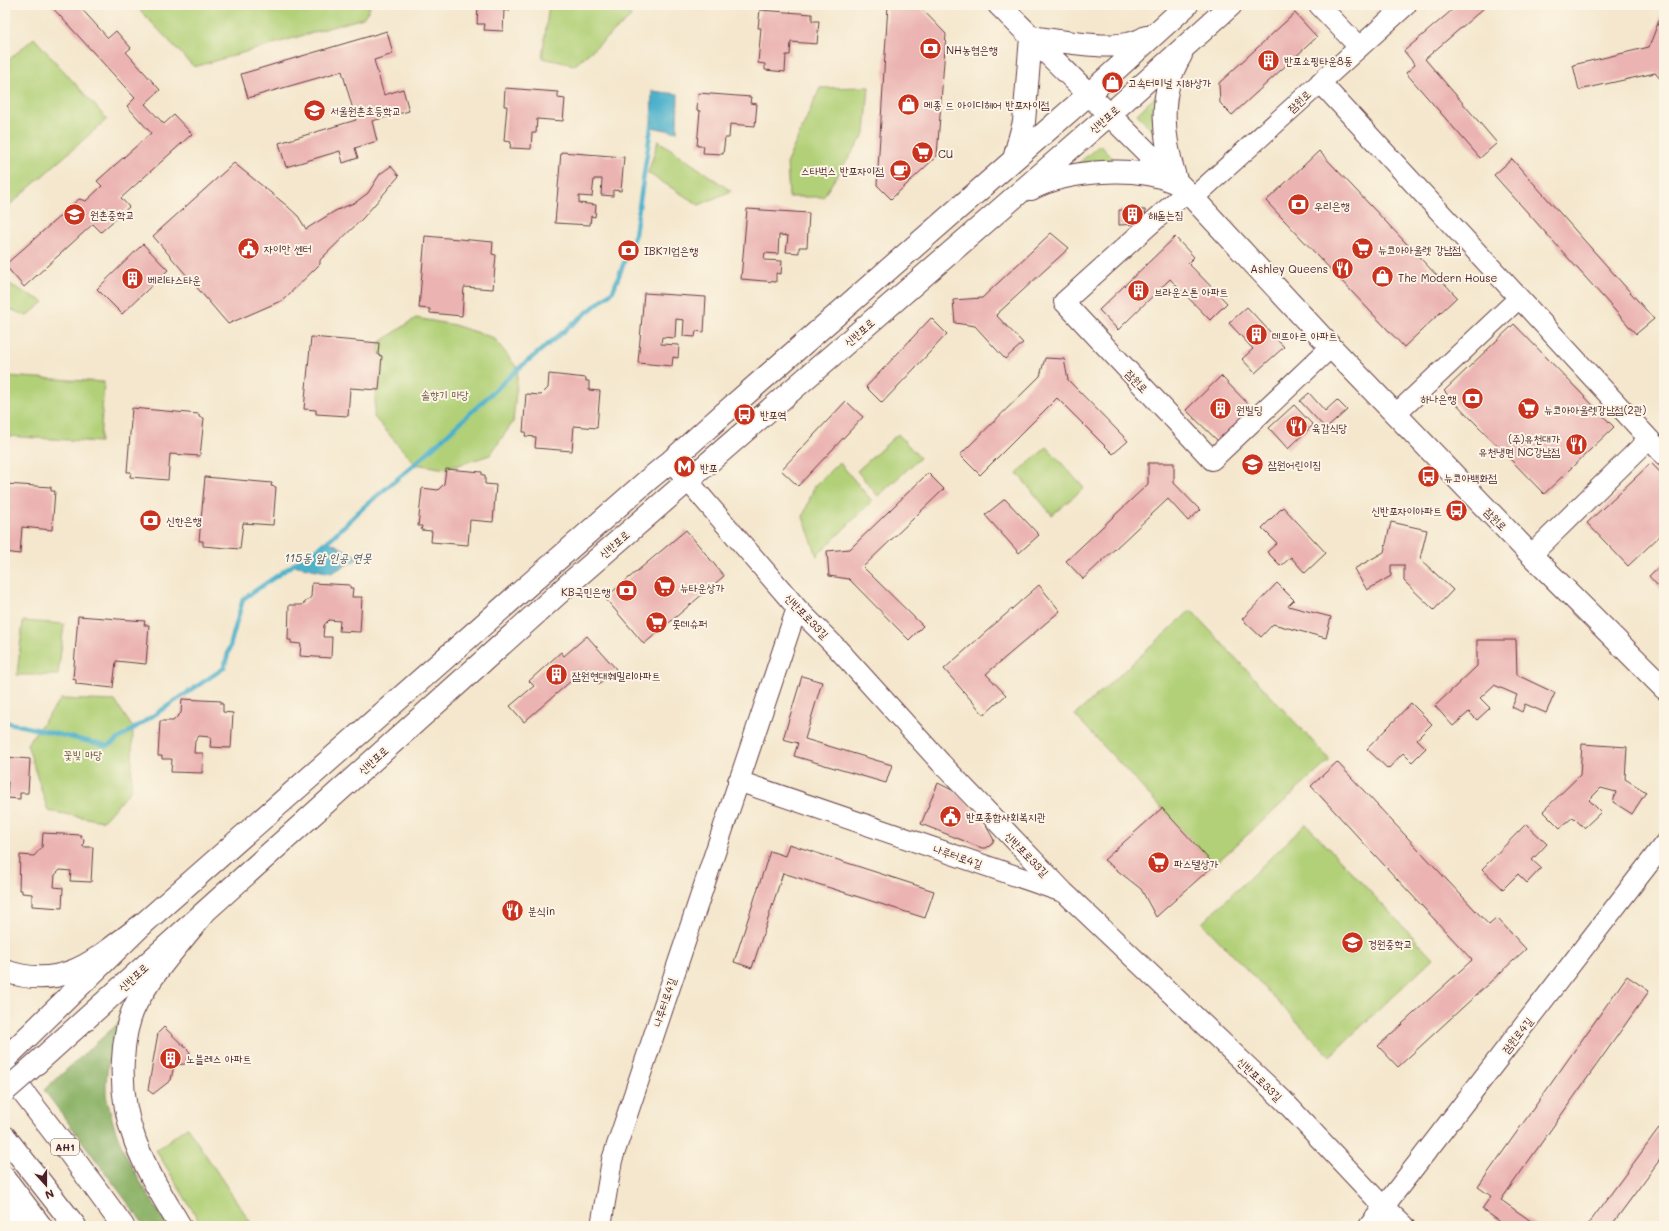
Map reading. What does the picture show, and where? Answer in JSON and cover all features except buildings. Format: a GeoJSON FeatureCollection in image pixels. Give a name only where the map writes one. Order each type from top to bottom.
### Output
{"type":"FeatureCollection","features":[{"type":"Feature","properties":{"kind":"main road","name":"잠원로"},"geometry":{"type":"LineString","coordinates":[[999,5],[1185,191],[1331,347],[1531,555],[1664,688]]}},
{"type":"Feature","properties":{"kind":"main road","name":"신반포로"},"geometry":{"type":"LineString","coordinates":[[5,1091],[570,583],[1109,115],[1231,5]]}},
{"type":"Feature","properties":{"kind":"main road"},"geometry":{"type":"LineString","coordinates":[[1014,159],[1024,122],[1032,37],[1075,43],[1122,46],[1143,39],[1181,10]]}},
{"type":"Feature","properties":{"kind":"main road"},"geometry":{"type":"LineString","coordinates":[[8,1060],[143,924],[671,461],[727,410],[1089,94],[1181,10]]}},
{"type":"Feature","properties":{"kind":"main road"},"geometry":{"type":"LineString","coordinates":[[1185,191],[1167,145],[1165,101],[1171,74],[1188,44]]}},
{"type":"Feature","properties":{"kind":"main road"},"geometry":{"type":"LineString","coordinates":[[1013,198],[1048,181],[1086,173],[1141,173],[1166,178],[1185,191]]}},
{"type":"Feature","properties":{"kind":"main road"},"geometry":{"type":"LineString","coordinates":[[180,1226],[151,1177],[131,1132],[123,1098],[123,1049],[126,1030],[137,1002],[152,978],[203,914]]}},
{"type":"Feature","properties":{"kind":"main road"},"geometry":{"type":"LineString","coordinates":[[5,970],[22,975],[37,977],[62,975],[73,972],[88,965],[143,924]]}},
{"type":"Feature","properties":{"kind":"main road","name":"AH1"},"geometry":{"type":"LineString","coordinates":[[8,1060],[66,1148],[123,1226]]}},
{"type":"Feature","properties":{"kind":"main road"},"geometry":{"type":"LineString","coordinates":[[5,1137],[75,1226]]}},
{"type":"Feature","properties":{"kind":"street"},"geometry":{"type":"LineString","coordinates":[[1319,5],[1359,48]]}},
{"type":"Feature","properties":{"kind":"street","name":"잠원로"},"geometry":{"type":"LineString","coordinates":[[1331,347],[1212,460],[1064,302],[1185,191],[1320,82],[1406,5]]}},
{"type":"Feature","properties":{"kind":"street"},"geometry":{"type":"LineString","coordinates":[[1320,82],[1664,455]]}},
{"type":"Feature","properties":{"kind":"street"},"geometry":{"type":"LineString","coordinates":[[1396,414],[1519,298]]}},
{"type":"Feature","properties":{"kind":"street"},"geometry":{"type":"LineString","coordinates":[[1531,555],[1649,438]]}},
{"type":"Feature","properties":{"kind":"street","name":"신반포로33길"},"geometry":{"type":"LineString","coordinates":[[671,461],[797,608],[836,647],[941,763],[1064,892],[1283,1100],[1384,1207],[1404,1226]]}},
{"type":"Feature","properties":{"kind":"street","name":"나루터로4길"},"geometry":{"type":"LineString","coordinates":[[601,1226],[612,1160],[797,608]]}},
{"type":"Feature","properties":{"kind":"street","name":"나루터로4길"},"geometry":{"type":"LineString","coordinates":[[738,781],[1064,892]]}},
{"type":"Feature","properties":{"kind":"street","name":"잠원로4길"},"geometry":{"type":"LineString","coordinates":[[1369,1226],[1664,844]]}},
{"type":"Feature","properties":{"kind":"street"},"geometry":{"type":"LineString","coordinates":[[5,1177],[42,1226]]}},
{"type":"Feature","properties":{"kind":"street"},"geometry":{"type":"LineString","coordinates":[[5,1201],[26,1226]]}},
{"type":"Feature","properties":{"kind":"green space"},"geometry":{"type":"Polygon","coordinates":[[[135,5],[369,5],[370,8],[363,18],[194,67],[135,5]]]}},
{"type":"Feature","properties":{"kind":"green space"},"geometry":{"type":"Polygon","coordinates":[[[549,5],[629,5],[631,17],[575,65],[542,58],[549,5]]]}},
{"type":"Feature","properties":{"kind":"green space"},"geometry":{"type":"Polygon","coordinates":[[[34,38],[107,119],[5,209],[5,63],[34,38]]]}},
{"type":"Feature","properties":{"kind":"green space"},"geometry":{"type":"Polygon","coordinates":[[[869,87],[865,133],[823,197],[789,197],[787,162],[820,88],[869,87]]]}},
{"type":"Feature","properties":{"kind":"green space"},"geometry":{"type":"Polygon","coordinates":[[[1159,93],[1157,135],[1137,114],[1159,93]]]}},
{"type":"Feature","properties":{"kind":"green space"},"geometry":{"type":"Polygon","coordinates":[[[658,141],[731,191],[699,205],[648,173],[658,141]]]}},
{"type":"Feature","properties":{"kind":"green space"},"geometry":{"type":"Polygon","coordinates":[[[1100,145],[1122,167],[1073,168],[1100,145]]]}},
{"type":"Feature","properties":{"kind":"green space"},"geometry":{"type":"Polygon","coordinates":[[[5,282],[44,302],[27,316],[5,307],[5,282]]]}},
{"type":"Feature","properties":{"kind":"green space","name":"솔향기 마당"},"geometry":{"type":"Polygon","coordinates":[[[416,318],[454,325],[494,338],[518,369],[513,422],[490,455],[446,469],[415,464],[374,417],[379,343],[416,318]]]}},
{"type":"Feature","properties":{"kind":"green space"},"geometry":{"type":"Polygon","coordinates":[[[5,376],[104,382],[100,442],[5,436],[5,376]]]}},
{"type":"Feature","properties":{"kind":"green space"},"geometry":{"type":"Polygon","coordinates":[[[898,434],[920,458],[878,496],[857,471],[898,434]]]}},
{"type":"Feature","properties":{"kind":"green space"},"geometry":{"type":"Polygon","coordinates":[[[1047,447],[1084,488],[1052,515],[1017,473],[1047,447]]]}},
{"type":"Feature","properties":{"kind":"green space"},"geometry":{"type":"Polygon","coordinates":[[[839,462],[872,501],[817,556],[803,517],[814,487],[839,462]]]}},
{"type":"Feature","properties":{"kind":"green space"},"geometry":{"type":"Polygon","coordinates":[[[1191,610],[1330,760],[1214,865],[1075,715],[1191,610]]]}},
{"type":"Feature","properties":{"kind":"green space"},"geometry":{"type":"Polygon","coordinates":[[[23,621],[64,624],[58,675],[17,675],[23,621]]]}},
{"type":"Feature","properties":{"kind":"green space","name":"꽃빛 마당"},"geometry":{"type":"Polygon","coordinates":[[[61,699],[115,701],[133,728],[131,790],[103,821],[48,811],[27,744],[61,699]]]}},
{"type":"Feature","properties":{"kind":"green space"},"geometry":{"type":"Polygon","coordinates":[[[1306,824],[1433,958],[1330,1056],[1202,923],[1306,824]]]}},
{"type":"Feature","properties":{"kind":"green space"},"geometry":{"type":"Polygon","coordinates":[[[123,1019],[108,1064],[106,1098],[114,1127],[127,1157],[167,1226],[145,1226],[44,1090],[123,1019]]]}},
{"type":"Feature","properties":{"kind":"green space"},"geometry":{"type":"Polygon","coordinates":[[[187,1127],[253,1226],[202,1226],[156,1150],[187,1127]]]}},
{"type":"Feature","properties":{"kind":"water"},"geometry":{"type":"Polygon","coordinates":[[[652,91],[678,94],[677,132],[651,127],[652,91]]]}},
{"type":"Feature","properties":{"kind":"water","name":"115동 앞 인공 연못"},"geometry":{"type":"Polygon","coordinates":[[[328,541],[360,558],[331,573],[293,565],[328,541]]]}},
{"type":"Feature","properties":{"kind":"waterway"},"geometry":{"type":"LineString","coordinates":[[5,722],[108,746],[224,668],[243,599],[328,541],[365,506],[415,464],[518,369],[613,291],[635,234],[651,127]]}},
{"type":"Feature","properties":{"kind":"place","name":"NH농협은행"},"geometry":{"type":"Point","coordinates":[930,49]}},
{"type":"Feature","properties":{"kind":"place","name":"반포쇼핑타운8동"},"geometry":{"type":"Point","coordinates":[1268,60]}},
{"type":"Feature","properties":{"kind":"place","name":"고속터미널 지하상가"},"geometry":{"type":"Point","coordinates":[1112,82]}},
{"type":"Feature","properties":{"kind":"place","name":"메종 드 아이디헤어 반포자이점"},"geometry":{"type":"Point","coordinates":[908,104]}},
{"type":"Feature","properties":{"kind":"place","name":"서울원촌초등학교"},"geometry":{"type":"Point","coordinates":[314,110]}},
{"type":"Feature","properties":{"kind":"place","name":"CU"},"geometry":{"type":"Point","coordinates":[922,153]}},
{"type":"Feature","properties":{"kind":"place","name":"스타벅스 반포자이점"},"geometry":{"type":"Point","coordinates":[900,170]}},
{"type":"Feature","properties":{"kind":"place","name":"우리은행"},"geometry":{"type":"Point","coordinates":[1298,205]}},
{"type":"Feature","properties":{"kind":"place","name":"원촌중학교"},"geometry":{"type":"Point","coordinates":[75,214]}},
{"type":"Feature","properties":{"kind":"place","name":"해돋는집"},"geometry":{"type":"Point","coordinates":[1132,214]}},
{"type":"Feature","properties":{"kind":"place","name":"자이안 센터"},"geometry":{"type":"Point","coordinates":[248,248]}},
{"type":"Feature","properties":{"kind":"place","name":"뉴코아아울렛 강남점"},"geometry":{"type":"Point","coordinates":[1362,249]}},
{"type":"Feature","properties":{"kind":"place","name":"IBK기업은행"},"geometry":{"type":"Point","coordinates":[629,250]}},
{"type":"Feature","properties":{"kind":"place","name":"Ashley Queens"},"geometry":{"type":"Point","coordinates":[1343,268]}},
{"type":"Feature","properties":{"kind":"place","name":"The Modern House"},"geometry":{"type":"Point","coordinates":[1382,277]}},
{"type":"Feature","properties":{"kind":"place","name":"베리타스타운"},"geometry":{"type":"Point","coordinates":[133,279]}},
{"type":"Feature","properties":{"kind":"place","name":"브라운스톤 아파트"},"geometry":{"type":"Point","coordinates":[1138,291]}},
{"type":"Feature","properties":{"kind":"place","name":"데뜨아르 아파트"},"geometry":{"type":"Point","coordinates":[1257,335]}},
{"type":"Feature","properties":{"kind":"place","name":"하나은행"},"geometry":{"type":"Point","coordinates":[1472,398]}},
{"type":"Feature","properties":{"kind":"place","name":"원빌딩"},"geometry":{"type":"Point","coordinates":[1220,409]}},
{"type":"Feature","properties":{"kind":"place","name":"뉴코아아울렛강남점(2관)"},"geometry":{"type":"Point","coordinates":[1529,409]}},
{"type":"Feature","properties":{"kind":"place","name":"반포역"},"geometry":{"type":"Point","coordinates":[744,414]}},
{"type":"Feature","properties":{"kind":"place","name":"육갑식당"},"geometry":{"type":"Point","coordinates":[1296,427]}},
{"type":"Feature","properties":{"kind":"place","name":"(주)유천대가 유천냉면 NC강남점"},"geometry":{"type":"Point","coordinates":[1576,444]}},
{"type":"Feature","properties":{"kind":"place","name":"잠원어린이집"},"geometry":{"type":"Point","coordinates":[1252,464]}},
{"type":"Feature","properties":{"kind":"place","name":"반포"},"geometry":{"type":"Point","coordinates":[685,467]}},
{"type":"Feature","properties":{"kind":"place","name":"뉴코아백화점"},"geometry":{"type":"Point","coordinates":[1429,477]}},
{"type":"Feature","properties":{"kind":"place","name":"신반포자이아파트"},"geometry":{"type":"Point","coordinates":[1457,510]}},
{"type":"Feature","properties":{"kind":"place","name":"신한은행"},"geometry":{"type":"Point","coordinates":[150,520]}},
{"type":"Feature","properties":{"kind":"place","name":"뉴타운상가"},"geometry":{"type":"Point","coordinates":[665,587]}},
{"type":"Feature","properties":{"kind":"place","name":"KB국민은행"},"geometry":{"type":"Point","coordinates":[626,591]}},
{"type":"Feature","properties":{"kind":"place","name":"롯데슈퍼"},"geometry":{"type":"Point","coordinates":[656,623]}},
{"type":"Feature","properties":{"kind":"place","name":"잠원현대훼밀리아파트"},"geometry":{"type":"Point","coordinates":[557,675]}},
{"type":"Feature","properties":{"kind":"place","name":"반포종합사회복지관"},"geometry":{"type":"Point","coordinates":[951,816]}},
{"type":"Feature","properties":{"kind":"place","name":"파스텔상가"},"geometry":{"type":"Point","coordinates":[1159,863]}},
{"type":"Feature","properties":{"kind":"place","name":"분식in"},"geometry":{"type":"Point","coordinates":[513,910]}},
{"type":"Feature","properties":{"kind":"place","name":"경원중학교"},"geometry":{"type":"Point","coordinates":[1352,943]}},
{"type":"Feature","properties":{"kind":"place","name":"노블레스 아파트"},"geometry":{"type":"Point","coordinates":[171,1058]}}]}
